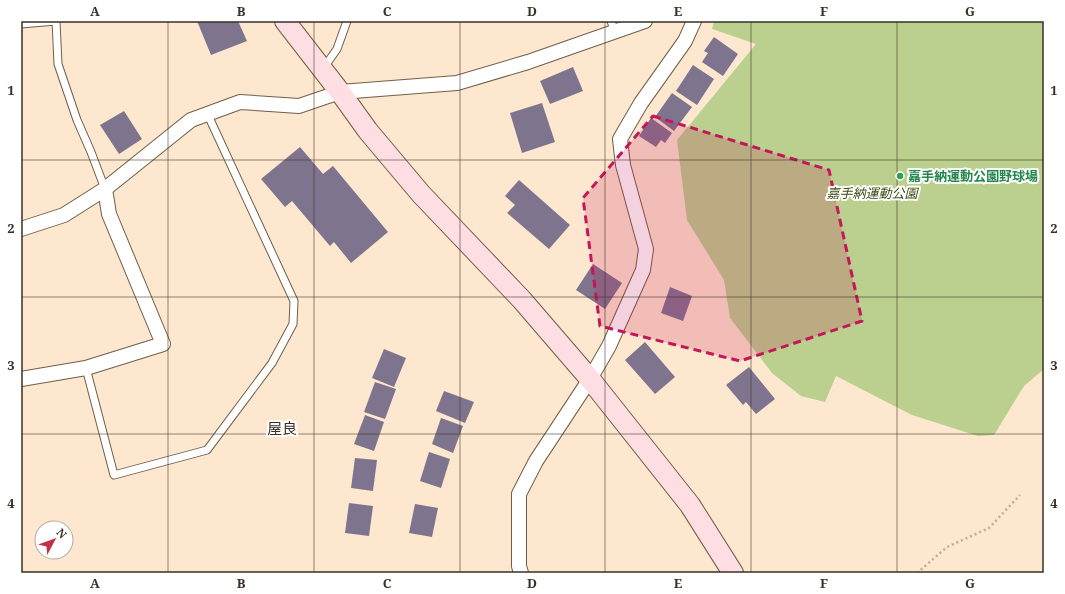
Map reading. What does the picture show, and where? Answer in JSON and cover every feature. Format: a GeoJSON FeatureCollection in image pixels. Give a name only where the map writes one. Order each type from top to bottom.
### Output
{"type":"FeatureCollection","features":[{"type":"Feature","properties":{"kind":"street"},"geometry":{"type":"LineString","coordinates":[[286,21],[368,131],[421,194],[522,300],[590,379],[690,505],[732,573]]}},
{"type":"Feature","properties":{"kind":"street"},"geometry":{"type":"LineString","coordinates":[[21,229],[64,215],[105,190],[191,120],[240,102],[299,106],[340,92],[457,83],[528,62],[613,26],[645,21]]}},
{"type":"Feature","properties":{"kind":"street"},"geometry":{"type":"LineString","coordinates":[[521,573],[519,566],[519,494],[536,461],[590,379],[609,346],[643,270],[646,249],[623,165],[620,139],[641,103],[685,41],[694,21]]}},
{"type":"Feature","properties":{"kind":"street"},"geometry":{"type":"LineString","coordinates":[[21,379],[86,368],[163,344],[109,214],[105,190]]}},
{"type":"Feature","properties":{"kind":"lane"},"geometry":{"type":"LineString","coordinates":[[21,24],[56,21],[58,64],[77,120],[105,190]]}},
{"type":"Feature","properties":{"kind":"lane"},"geometry":{"type":"LineString","coordinates":[[323,70],[336,49],[346,21]]}},
{"type":"Feature","properties":{"kind":"lane"},"geometry":{"type":"LineString","coordinates":[[86,368],[114,475],[207,450],[272,363],[293,324],[294,302],[207,113]]}},
{"type":"Feature","properties":{"kind":"path"},"geometry":{"type":"LineString","coordinates":[[917,573],[947,547],[989,528],[1020,495]]}},
{"type":"Feature","properties":{"kind":"highlighted area"},"geometry":{"type":"Polygon","coordinates":[[[653,116],[829,170],[862,321],[740,361],[600,326],[583,198],[653,116]]]}},
{"type":"Feature","properties":{"kind":"green space","name":"嘉手納運動公園野球場"},"geometry":{"type":"Polygon","coordinates":[[[714,21],[1044,21],[1044,369],[1024,386],[994,435],[978,436],[912,415],[836,376],[825,402],[801,396],[772,373],[730,318],[724,280],[687,220],[677,140],[756,44],[712,29],[714,21]]]}},
{"type":"Feature","properties":{"kind":"building"},"geometry":{"type":"Polygon","coordinates":[[[197,21],[238,21],[247,41],[211,55],[197,21]]]}},
{"type":"Feature","properties":{"kind":"building"},"geometry":{"type":"Polygon","coordinates":[[[714,37],[738,54],[723,76],[702,62],[708,53],[704,51],[714,37]]]}},
{"type":"Feature","properties":{"kind":"building"},"geometry":{"type":"Polygon","coordinates":[[[693,65],[714,79],[697,105],[676,91],[693,65]]]}},
{"type":"Feature","properties":{"kind":"building"},"geometry":{"type":"Polygon","coordinates":[[[573,67],[583,91],[550,104],[540,81],[573,67]]]}},
{"type":"Feature","properties":{"kind":"building"},"geometry":{"type":"Polygon","coordinates":[[[672,93],[692,107],[674,131],[655,117],[672,93]]]}},
{"type":"Feature","properties":{"kind":"building"},"geometry":{"type":"Polygon","coordinates":[[[542,103],[555,142],[522,153],[510,113],[542,103]]]}},
{"type":"Feature","properties":{"kind":"building"},"geometry":{"type":"Polygon","coordinates":[[[124,111],[142,139],[119,154],[100,125],[124,111]]]}},
{"type":"Feature","properties":{"kind":"building"},"geometry":{"type":"Polygon","coordinates":[[[651,118],[672,133],[665,143],[661,140],[656,147],[639,136],[651,118]]]}},
{"type":"Feature","properties":{"kind":"building"},"geometry":{"type":"Polygon","coordinates":[[[300,147],[323,174],[333,166],[388,232],[351,263],[334,242],[330,246],[292,201],[285,207],[261,179],[300,147]]]}},
{"type":"Feature","properties":{"kind":"building"},"geometry":{"type":"Polygon","coordinates":[[[519,180],[570,225],[549,249],[507,213],[515,205],[505,196],[519,180]]]}},
{"type":"Feature","properties":{"kind":"building"},"geometry":{"type":"Polygon","coordinates":[[[593,264],[622,283],[605,309],[576,290],[593,264]]]}},
{"type":"Feature","properties":{"kind":"building"},"geometry":{"type":"Polygon","coordinates":[[[670,287],[692,296],[683,321],[661,313],[670,287]]]}},
{"type":"Feature","properties":{"kind":"building"},"geometry":{"type":"Polygon","coordinates":[[[645,342],[675,377],[655,394],[625,360],[645,342]]]}},
{"type":"Feature","properties":{"kind":"building"},"geometry":{"type":"Polygon","coordinates":[[[384,349],[406,358],[394,387],[372,378],[384,349]]]}},
{"type":"Feature","properties":{"kind":"building"},"geometry":{"type":"Polygon","coordinates":[[[749,367],[775,399],[756,414],[746,402],[743,405],[726,385],[749,367]]]}},
{"type":"Feature","properties":{"kind":"building"},"geometry":{"type":"Polygon","coordinates":[[[375,382],[396,389],[385,419],[364,412],[375,382]]]}},
{"type":"Feature","properties":{"kind":"building"},"geometry":{"type":"Polygon","coordinates":[[[444,391],[474,402],[465,423],[436,411],[444,391]]]}},
{"type":"Feature","properties":{"kind":"building"},"geometry":{"type":"Polygon","coordinates":[[[365,415],[384,422],[374,451],[354,444],[365,415]]]}},
{"type":"Feature","properties":{"kind":"building"},"geometry":{"type":"Polygon","coordinates":[[[441,418],[463,426],[453,453],[432,444],[441,418]]]}},
{"type":"Feature","properties":{"kind":"building"},"geometry":{"type":"Polygon","coordinates":[[[429,452],[450,459],[441,488],[420,481],[429,452]]]}},
{"type":"Feature","properties":{"kind":"building"},"geometry":{"type":"Polygon","coordinates":[[[355,458],[377,460],[373,491],[351,488],[355,458]]]}},
{"type":"Feature","properties":{"kind":"building"},"geometry":{"type":"Polygon","coordinates":[[[349,503],[373,506],[369,536],[345,533],[349,503]]]}},
{"type":"Feature","properties":{"kind":"building"},"geometry":{"type":"Polygon","coordinates":[[[415,504],[438,508],[432,537],[409,533],[415,504]]]}},
{"type":"Feature","properties":{"kind":"place","name":"嘉手納運動公園野球場"},"geometry":{"type":"Point","coordinates":[900,176]}},
{"type":"Feature","properties":{"kind":"district","name":"屋良"},"geometry":{"type":"Point","coordinates":[282,428]}},
{"type":"Feature","properties":{"kind":"park label","name":"嘉手納運動公園"},"geometry":{"type":"Point","coordinates":[872,193]}}]}
